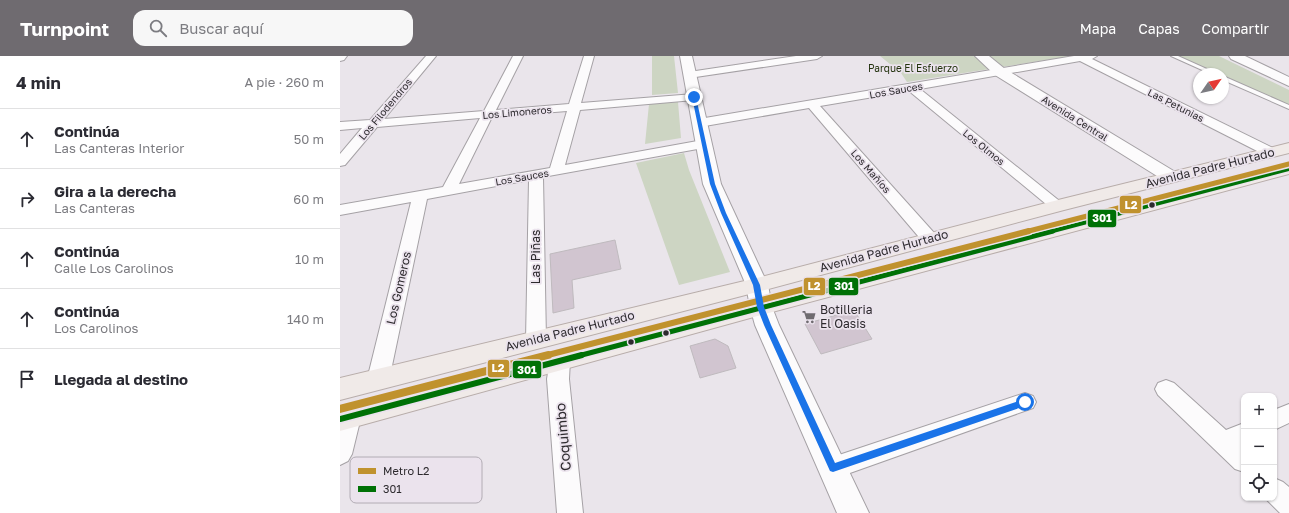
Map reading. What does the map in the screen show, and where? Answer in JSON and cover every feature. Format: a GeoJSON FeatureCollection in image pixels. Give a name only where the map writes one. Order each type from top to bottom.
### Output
{"type":"FeatureCollection","features":[{"type":"Feature","properties":{"kind":"main road","name":"Avenida Padre Hurtado"},"geometry":{"type":"LineString","coordinates":[[345,418],[560,360],[930,239],[1289,148]]}},
{"type":"Feature","properties":{"kind":"main road","name":"Avenida Padre Hurtado"},"geometry":{"type":"LineString","coordinates":[[340,389],[536,340],[759,296],[1178,198],[1289,169]]}},
{"type":"Feature","properties":{"kind":"main road"},"geometry":{"type":"LineString","coordinates":[[1171,177],[1178,187],[1178,198]]}},
{"type":"Feature","properties":{"kind":"street","name":"Los Filodendros"},"geometry":{"type":"LineString","coordinates":[[340,162],[431,56]]}},
{"type":"Feature","properties":{"kind":"street"},"geometry":{"type":"LineString","coordinates":[[448,191],[518,56]]}},
{"type":"Feature","properties":{"kind":"street"},"geometry":{"type":"LineString","coordinates":[[556,171],[589,56]]}},
{"type":"Feature","properties":{"kind":"street"},"geometry":{"type":"LineString","coordinates":[[686,56],[712,184],[759,296],[767,325],[853,513]]}},
{"type":"Feature","properties":{"kind":"street"},"geometry":{"type":"LineString","coordinates":[[689,75],[817,56]]}},
{"type":"Feature","properties":{"kind":"street","name":"Avenida Central"},"geometry":{"type":"LineString","coordinates":[[981,56],[1000,72],[1171,177]]}},
{"type":"Feature","properties":{"kind":"street"},"geometry":{"type":"LineString","coordinates":[[1235,56],[1289,82]]}},
{"type":"Feature","properties":{"kind":"street","name":"Los Sauces"},"geometry":{"type":"LineString","coordinates":[[699,123],[1087,57]]}},
{"type":"Feature","properties":{"kind":"street","name":"Las Petunias"},"geometry":{"type":"LineString","coordinates":[[1087,57],[1270,152]]}},
{"type":"Feature","properties":{"kind":"street","name":"Los Olmos"},"geometry":{"type":"LineString","coordinates":[[911,87],[1057,206]]}},
{"type":"Feature","properties":{"kind":"street","name":"Los Limoneros"},"geometry":{"type":"LineString","coordinates":[[340,126],[694,97]]}},
{"type":"Feature","properties":{"kind":"street","name":"Los Mañíos"},"geometry":{"type":"LineString","coordinates":[[812,104],[930,239]]}},
{"type":"Feature","properties":{"kind":"street","name":"Los Sauces"},"geometry":{"type":"LineString","coordinates":[[340,210],[703,144]]}},
{"type":"Feature","properties":{"kind":"street","name":"Las Piñas"},"geometry":{"type":"LineString","coordinates":[[536,175],[536,340]]}},
{"type":"Feature","properties":{"kind":"street","name":"Los Gomeros"},"geometry":{"type":"LineString","coordinates":[[378,380],[420,196]]}},
{"type":"Feature","properties":{"kind":"street","name":"Coquimbo"},"geometry":{"type":"LineString","coordinates":[[560,360],[558,379],[570,513]]}},
{"type":"Feature","properties":{"kind":"street"},"geometry":{"type":"LineString","coordinates":[[1166,389],[1234,437],[1241,454]]}},
{"type":"Feature","properties":{"kind":"street"},"geometry":{"type":"LineString","coordinates":[[833,468],[1025,402]]}},
{"type":"Feature","properties":{"kind":"street"},"geometry":{"type":"LineString","coordinates":[[1277,419],[1289,413]]}},
{"type":"Feature","properties":{"kind":"street"},"geometry":{"type":"LineString","coordinates":[[340,454],[345,418]]}},
{"type":"Feature","properties":{"kind":"street"},"geometry":{"type":"LineString","coordinates":[[1277,493],[1289,504]]}},
{"type":"Feature","properties":{"kind":"lane"},"geometry":{"type":"LineString","coordinates":[[1174,56],[1201,68]]}},
{"type":"Feature","properties":{"kind":"lane"},"geometry":{"type":"LineString","coordinates":[[1229,81],[1289,107]]}},
{"type":"Feature","properties":{"kind":"green space"},"geometry":{"type":"Polygon","coordinates":[[[652,56],[674,56],[678,93],[652,95],[652,56]]]}},
{"type":"Feature","properties":{"kind":"green space","name":"Parque El Esfuerzo"},"geometry":{"type":"Polygon","coordinates":[[[880,56],[1072,56],[907,82],[901,73],[880,56]]]}},
{"type":"Feature","properties":{"kind":"green space"},"geometry":{"type":"Polygon","coordinates":[[[1178,56],[1219,56],[1289,90],[1289,107],[1229,81],[1229,68],[1203,68],[1178,56]]]}},
{"type":"Feature","properties":{"kind":"green space"},"geometry":{"type":"Polygon","coordinates":[[[678,102],[681,138],[645,144],[649,104],[678,102]]]}},
{"type":"Feature","properties":{"kind":"green space"},"geometry":{"type":"Polygon","coordinates":[[[684,153],[689,170],[730,272],[679,285],[636,163],[684,153]]]}},
{"type":"Feature","properties":{"kind":"building"},"geometry":{"type":"Polygon","coordinates":[[[615,240],[621,269],[572,280],[574,308],[553,313],[550,254],[615,240]]]}},
{"type":"Feature","properties":{"kind":"building"},"geometry":{"type":"Polygon","coordinates":[[[854,310],[872,339],[821,354],[805,324],[854,310]]]}},
{"type":"Feature","properties":{"kind":"building"},"geometry":{"type":"Polygon","coordinates":[[[715,339],[728,346],[736,368],[700,378],[690,346],[715,339]]]}},
{"type":"Feature","properties":{"kind":"metro line","name":"L2"},"geometry":{"type":"LineString","coordinates":[[340,409],[1289,164]]}},
{"type":"Feature","properties":{"kind":"transit line","name":"301"},"geometry":{"type":"LineString","coordinates":[[340,419],[1289,169]]}},
{"type":"Feature","properties":{"kind":"place","name":"Botilleria El Oasis"},"geometry":{"type":"Point","coordinates":[809,317]}},
{"type":"Feature","properties":{"kind":"route"},"geometry":{"type":"LineString","coordinates":[[694,97],[712,184],[757,285],[761,307],[767,325],[833,468],[1025,402]]}}]}
